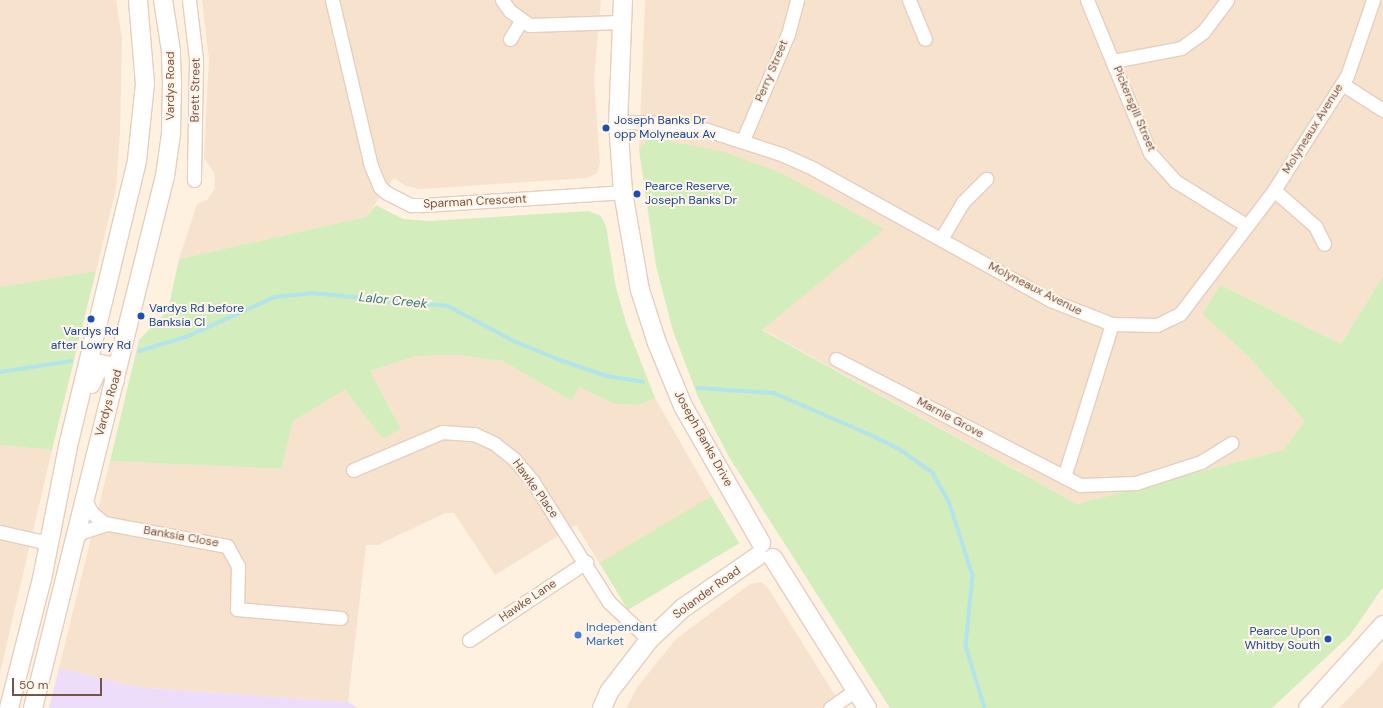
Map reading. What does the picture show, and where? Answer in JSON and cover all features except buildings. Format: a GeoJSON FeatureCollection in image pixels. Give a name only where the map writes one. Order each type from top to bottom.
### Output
{"type":"FeatureCollection","features":[{"type":"Feature","properties":{"kind":"main road"},"geometry":{"type":"LineString","coordinates":[[9,708],[42,579],[69,442],[138,160],[145,84],[138,0]]}},
{"type":"Feature","properties":{"kind":"main road","name":"Vardys Road"},"geometry":{"type":"LineString","coordinates":[[33,708],[83,497],[115,380],[165,176],[171,134],[171,51],[163,0]]}},
{"type":"Feature","properties":{"kind":"main road","name":"Joseph Banks Drive"},"geometry":{"type":"LineString","coordinates":[[623,0],[618,122],[623,192],[640,290],[668,373],[692,425],[764,552],[867,708]]}},
{"type":"Feature","properties":{"kind":"main road"},"geometry":{"type":"LineString","coordinates":[[69,442],[80,428],[97,367],[100,364],[110,366],[115,380]]}},
{"type":"Feature","properties":{"kind":"main road","name":"Solander Road"},"geometry":{"type":"LineString","coordinates":[[602,708],[609,692],[649,640],[683,608],[764,552]]}},
{"type":"Feature","properties":{"kind":"main road"},"geometry":{"type":"LineString","coordinates":[[1308,708],[1383,625]]}},
{"type":"Feature","properties":{"kind":"street","name":"Brett Street"},"geometry":{"type":"LineString","coordinates":[[189,0],[196,60],[194,180]]}},
{"type":"Feature","properties":{"kind":"street","name":"Sparman Crescent"},"geometry":{"type":"LineString","coordinates":[[332,0],[371,166],[380,187],[388,193],[410,204],[423,205],[623,192]]}},
{"type":"Feature","properties":{"kind":"street"},"geometry":{"type":"LineString","coordinates":[[502,0],[521,21],[541,26],[621,22]]}},
{"type":"Feature","properties":{"kind":"street","name":"Perry Street"},"geometry":{"type":"LineString","coordinates":[[743,140],[788,34],[797,0]]}},
{"type":"Feature","properties":{"kind":"street"},"geometry":{"type":"LineString","coordinates":[[909,0],[925,39]]}},
{"type":"Feature","properties":{"kind":"street","name":"Pickersgill Street"},"geometry":{"type":"LineString","coordinates":[[1087,0],[1150,153],[1175,181],[1246,225]]}},
{"type":"Feature","properties":{"kind":"street"},"geometry":{"type":"LineString","coordinates":[[1113,61],[1181,48],[1203,32],[1227,0]]}},
{"type":"Feature","properties":{"kind":"street","name":"Molyneaux Avenue"},"geometry":{"type":"LineString","coordinates":[[618,122],[664,123],[743,140],[814,169],[1050,300],[1112,324],[1157,325],[1180,314],[1274,190],[1342,84],[1372,0]]}},
{"type":"Feature","properties":{"kind":"street"},"geometry":{"type":"LineString","coordinates":[[510,39],[521,21]]}},
{"type":"Feature","properties":{"kind":"street"},"geometry":{"type":"LineString","coordinates":[[1342,84],[1383,110]]}},
{"type":"Feature","properties":{"kind":"street"},"geometry":{"type":"LineString","coordinates":[[941,239],[963,202],[986,179]]}},
{"type":"Feature","properties":{"kind":"street"},"geometry":{"type":"LineString","coordinates":[[1274,190],[1316,226],[1324,244]]}},
{"type":"Feature","properties":{"kind":"street"},"geometry":{"type":"LineString","coordinates":[[1064,477],[1112,324]]}},
{"type":"Feature","properties":{"kind":"street","name":"Marnie Grove"},"geometry":{"type":"LineString","coordinates":[[836,359],[1080,484],[1136,483],[1201,462],[1232,443]]}},
{"type":"Feature","properties":{"kind":"street","name":"Hawke Place"},"geometry":{"type":"LineString","coordinates":[[353,470],[442,432],[474,434],[495,444],[514,459],[586,562],[609,602],[649,640]]}},
{"type":"Feature","properties":{"kind":"street","name":"Banksia Close"},"geometry":{"type":"LineString","coordinates":[[83,497],[95,517],[107,524],[227,546],[238,566],[237,609],[341,618]]}},
{"type":"Feature","properties":{"kind":"street","name":"Banksia Close"},"geometry":{"type":"LineString","coordinates":[[74,539],[82,532],[107,524]]}},
{"type":"Feature","properties":{"kind":"street"},"geometry":{"type":"LineString","coordinates":[[0,532],[48,543]]}},
{"type":"Feature","properties":{"kind":"street","name":"Hawke Lane"},"geometry":{"type":"LineString","coordinates":[[469,640],[586,562]]}},
{"type":"Feature","properties":{"kind":"street"},"geometry":{"type":"LineString","coordinates":[[830,708],[856,690]]}},
{"type":"Feature","properties":{"kind":"shaded area"},"geometry":{"type":"Polygon","coordinates":[[[0,0],[116,0],[122,38],[120,133],[116,189],[96,271],[0,287],[0,0]]]}},
{"type":"Feature","properties":{"kind":"shaded area"},"geometry":{"type":"Polygon","coordinates":[[[202,0],[601,0],[594,79],[600,163],[597,173],[587,178],[420,189],[406,186],[394,178],[366,217],[179,259],[197,204],[207,200],[215,188],[214,173],[204,158],[209,59],[202,0]]]}},
{"type":"Feature","properties":{"kind":"shaded area"},"geometry":{"type":"Polygon","coordinates":[[[645,0],[1383,0],[1383,276],[1341,344],[1220,285],[1202,314],[1248,356],[1305,421],[1283,450],[1077,504],[762,329],[883,229],[645,142],[639,150],[645,0]]]}},
{"type":"Feature","properties":{"kind":"shaded area"},"geometry":{"type":"Polygon","coordinates":[[[458,355],[503,361],[572,401],[579,387],[615,404],[638,405],[655,398],[711,496],[601,566],[576,525],[495,575],[454,513],[445,513],[378,545],[366,545],[348,702],[136,687],[59,668],[110,461],[280,469],[293,421],[345,390],[383,439],[401,429],[370,371],[416,356],[458,355]]]}},
{"type":"Feature","properties":{"kind":"shaded area"},"geometry":{"type":"Polygon","coordinates":[[[0,445],[52,450],[0,673],[0,445]]]}},
{"type":"Feature","properties":{"kind":"shaded area"},"geometry":{"type":"Polygon","coordinates":[[[761,582],[768,588],[843,708],[626,708],[638,686],[676,639],[750,584],[761,582]]]}},
{"type":"Feature","properties":{"kind":"shaded area"},"geometry":{"type":"Polygon","coordinates":[[[1383,660],[1383,708],[1339,708],[1373,673],[1383,660]]]}},
{"type":"Feature","properties":{"kind":"shaded area"},"geometry":{"type":"Polygon","coordinates":[[[59,668],[136,687],[348,702],[358,708],[49,708],[59,668]]]}},
{"type":"Feature","properties":{"kind":"green space"},"geometry":{"type":"Polygon","coordinates":[[[653,138],[724,152],[781,173],[884,229],[762,330],[1077,504],[1283,450],[1305,421],[1248,356],[1202,314],[1220,285],[1341,344],[1383,276],[1383,587],[1350,635],[1272,708],[890,708],[729,457],[698,397],[673,331],[656,266],[639,150],[645,142],[653,138]]]}},
{"type":"Feature","properties":{"kind":"green space"},"geometry":{"type":"Polygon","coordinates":[[[376,205],[403,219],[429,221],[589,211],[601,216],[606,226],[616,288],[627,326],[655,398],[638,405],[615,404],[579,387],[572,401],[503,361],[458,355],[416,356],[370,371],[401,429],[383,439],[345,390],[293,421],[281,469],[110,461],[139,340],[168,310],[179,259],[366,217],[376,205]]]}},
{"type":"Feature","properties":{"kind":"green space"},"geometry":{"type":"Polygon","coordinates":[[[96,271],[52,450],[0,445],[0,287],[96,271]]]}},
{"type":"Feature","properties":{"kind":"green space"},"geometry":{"type":"Polygon","coordinates":[[[711,496],[739,543],[628,610],[600,563],[711,496]]]}},
{"type":"Feature","properties":{"kind":"waterway","name":"Lalor Creek"},"geometry":{"type":"LineString","coordinates":[[139,351],[186,337],[275,297],[311,293],[448,306],[514,341],[560,360],[607,376],[643,382]]}},
{"type":"Feature","properties":{"kind":"waterway","name":"Lalor Creek"},"geometry":{"type":"LineString","coordinates":[[0,372],[71,361]]}},
{"type":"Feature","properties":{"kind":"waterway"},"geometry":{"type":"LineString","coordinates":[[698,388],[774,393],[898,448],[933,473],[950,504],[973,576],[966,646],[985,708]]}},
{"type":"Feature","properties":{"kind":"place","name":"Joseph Banks Dr opp Molyneaux Av"},"geometry":{"type":"Point","coordinates":[606,128]}},
{"type":"Feature","properties":{"kind":"place","name":"Pearce Reserve, Joseph Banks Dr"},"geometry":{"type":"Point","coordinates":[637,194]}},
{"type":"Feature","properties":{"kind":"place","name":"Vardys Rd before Banksia Cl"},"geometry":{"type":"Point","coordinates":[141,316]}},
{"type":"Feature","properties":{"kind":"place","name":"Vardys Rd after Lowry Rd"},"geometry":{"type":"Point","coordinates":[91,319]}},
{"type":"Feature","properties":{"kind":"place","name":"Independant Market"},"geometry":{"type":"Point","coordinates":[578,635]}},
{"type":"Feature","properties":{"kind":"place","name":"Pearce Upon Whitby South"},"geometry":{"type":"Point","coordinates":[1328,639]}}]}
